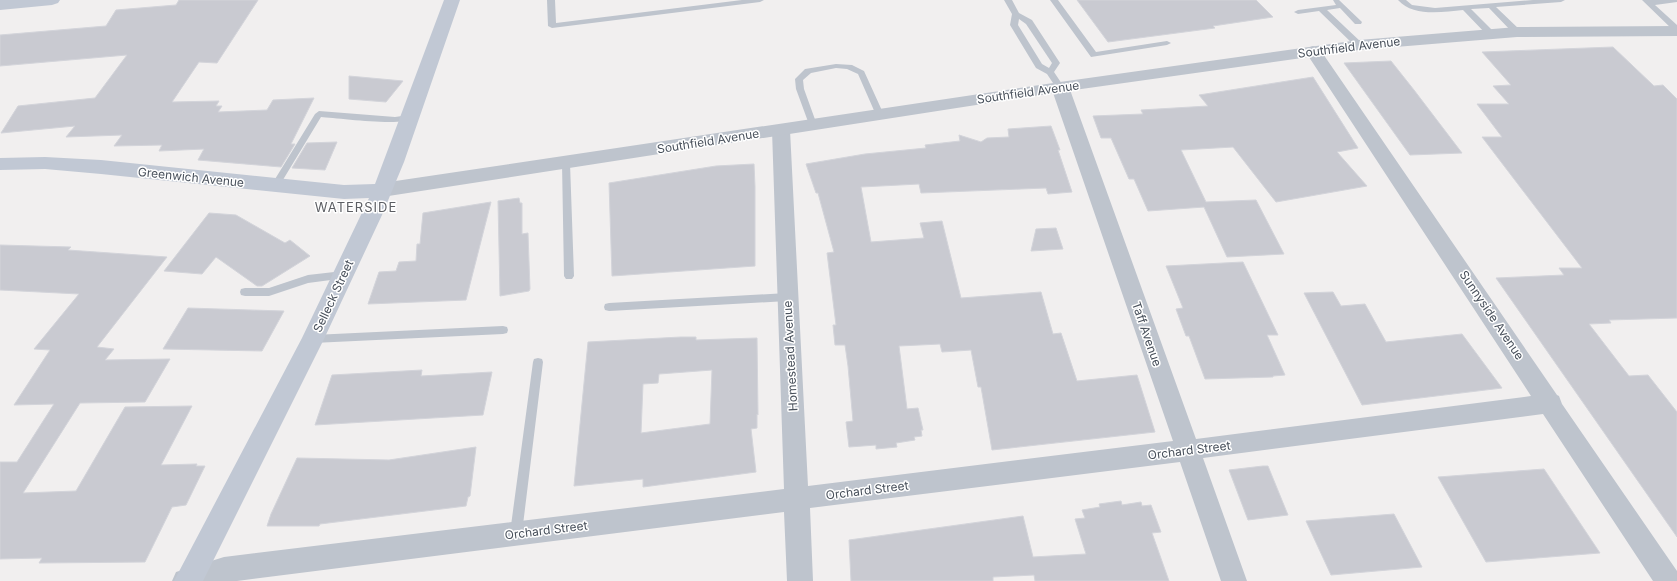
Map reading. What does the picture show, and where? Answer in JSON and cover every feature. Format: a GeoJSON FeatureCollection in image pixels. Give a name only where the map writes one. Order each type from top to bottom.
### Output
{"type":"FeatureCollection","features":[{"type":"Feature","properties":{"kind":"main road"},"geometry":{"type":"LineString","coordinates":[[0,6],[52,0]]}},
{"type":"Feature","properties":{"kind":"main road","name":"Selleck Street"},"geometry":{"type":"LineString","coordinates":[[187,581],[313,339],[382,190],[452,0]]}},
{"type":"Feature","properties":{"kind":"main road","name":"Greenwich Avenue"},"geometry":{"type":"LineString","coordinates":[[0,164],[45,163],[101,167],[344,192],[382,190]]}},
{"type":"Feature","properties":{"kind":"street","name":"Southfield Avenue"},"geometry":{"type":"LineString","coordinates":[[382,190],[880,115],[1055,80],[1359,45],[1491,34],[1517,32],[1677,30]]}},
{"type":"Feature","properties":{"kind":"street","name":"Sunnyside Avenue"},"geometry":{"type":"LineString","coordinates":[[1314,51],[1551,403],[1668,581]]}},
{"type":"Feature","properties":{"kind":"street","name":"Taff Avenue"},"geometry":{"type":"LineString","coordinates":[[1055,80],[1234,581]]}},
{"type":"Feature","properties":{"kind":"street","name":"Homestead Avenue"},"geometry":{"type":"LineString","coordinates":[[781,130],[800,581]]}},
{"type":"Feature","properties":{"kind":"street","name":"Orchard Street"},"geometry":{"type":"LineString","coordinates":[[187,581],[224,570],[1188,450],[1551,403]]}},
{"type":"Feature","properties":{"kind":"lane"},"geometry":{"type":"LineString","coordinates":[[551,0],[552,26],[760,0]]}},
{"type":"Feature","properties":{"kind":"lane"},"geometry":{"type":"LineString","coordinates":[[1008,0],[1016,14],[1029,22],[1056,63],[1055,80]]}},
{"type":"Feature","properties":{"kind":"lane"},"geometry":{"type":"LineString","coordinates":[[1054,0],[1094,55],[1167,44]]}},
{"type":"Feature","properties":{"kind":"lane"},"geometry":{"type":"LineString","coordinates":[[1335,0],[1358,22]]}},
{"type":"Feature","properties":{"kind":"lane"},"geometry":{"type":"LineString","coordinates":[[1402,0],[1410,7],[1436,10],[1561,0]]}},
{"type":"Feature","properties":{"kind":"lane"},"geometry":{"type":"LineString","coordinates":[[1648,2],[1677,0]]}},
{"type":"Feature","properties":{"kind":"lane"},"geometry":{"type":"LineString","coordinates":[[1648,2],[1677,30]]}},
{"type":"Feature","properties":{"kind":"lane"},"geometry":{"type":"LineString","coordinates":[[1298,12],[1341,6]]}},
{"type":"Feature","properties":{"kind":"lane"},"geometry":{"type":"LineString","coordinates":[[1491,6],[1517,32]]}},
{"type":"Feature","properties":{"kind":"lane"},"geometry":{"type":"LineString","coordinates":[[1465,8],[1491,34]]}},
{"type":"Feature","properties":{"kind":"lane"},"geometry":{"type":"LineString","coordinates":[[1321,9],[1359,45]]}},
{"type":"Feature","properties":{"kind":"lane"},"geometry":{"type":"LineString","coordinates":[[1016,14],[1014,24],[1039,66],[1055,80]]}},
{"type":"Feature","properties":{"kind":"lane"},"geometry":{"type":"LineString","coordinates":[[813,125],[800,89],[799,79],[808,71],[836,66],[849,67],[861,73],[880,115]]}},
{"type":"Feature","properties":{"kind":"lane"},"geometry":{"type":"LineString","coordinates":[[275,186],[319,114],[395,120],[408,118]]}},
{"type":"Feature","properties":{"kind":"lane"},"geometry":{"type":"LineString","coordinates":[[566,163],[570,276]]}},
{"type":"Feature","properties":{"kind":"lane"},"geometry":{"type":"LineString","coordinates":[[245,292],[269,292],[308,279],[343,275]]}},
{"type":"Feature","properties":{"kind":"lane"},"geometry":{"type":"LineString","coordinates":[[609,307],[787,297]]}},
{"type":"Feature","properties":{"kind":"lane"},"geometry":{"type":"LineString","coordinates":[[313,339],[503,330]]}},
{"type":"Feature","properties":{"kind":"lane"},"geometry":{"type":"LineString","coordinates":[[516,533],[538,362]]}},
{"type":"Feature","properties":{"kind":"building"},"geometry":{"type":"Polygon","coordinates":[[[179,0],[258,0],[217,63],[199,62],[172,102],[219,101],[216,106],[222,106],[218,112],[267,110],[273,100],[314,98],[291,144],[295,144],[281,167],[198,160],[204,149],[159,151],[162,145],[114,146],[122,135],[66,137],[75,126],[1,133],[18,106],[95,98],[127,55],[0,66],[0,35],[106,26],[116,10],[176,5],[179,0]]]}},
{"type":"Feature","properties":{"kind":"building"},"geometry":{"type":"Polygon","coordinates":[[[1077,0],[1256,0],[1273,17],[1213,26],[1215,28],[1108,42],[1077,0]]]}},
{"type":"Feature","properties":{"kind":"building"},"geometry":{"type":"Polygon","coordinates":[[[1613,47],[1654,86],[1663,85],[1677,99],[1677,318],[1609,320],[1611,323],[1589,324],[1629,376],[1648,375],[1677,412],[1677,537],[1496,278],[1564,275],[1559,268],[1582,268],[1482,137],[1502,137],[1477,104],[1509,104],[1493,86],[1511,85],[1482,52],[1613,47]]]}},
{"type":"Feature","properties":{"kind":"building"},"geometry":{"type":"Polygon","coordinates":[[[1391,61],[1462,153],[1410,155],[1344,63],[1391,61]]]}},
{"type":"Feature","properties":{"kind":"building"},"geometry":{"type":"Polygon","coordinates":[[[349,76],[403,81],[386,102],[349,99],[349,76]]]}},
{"type":"Feature","properties":{"kind":"building"},"geometry":{"type":"Polygon","coordinates":[[[1313,77],[1358,148],[1337,152],[1367,186],[1276,202],[1233,147],[1181,150],[1206,202],[1256,200],[1284,254],[1227,257],[1204,207],[1148,211],[1134,179],[1129,179],[1111,138],[1101,138],[1093,116],[1143,114],[1141,110],[1208,106],[1199,95],[1313,77]]]}},
{"type":"Feature","properties":{"kind":"building"},"geometry":{"type":"Polygon","coordinates":[[[1051,126],[1060,150],[1058,150],[1072,192],[1048,194],[1046,188],[921,193],[919,184],[861,187],[871,242],[924,238],[920,223],[942,221],[961,298],[1041,292],[1053,334],[1061,333],[1077,381],[1137,375],[1155,432],[992,450],[981,387],[978,387],[971,350],[942,352],[940,344],[899,346],[907,409],[918,408],[923,430],[921,430],[922,436],[914,437],[915,440],[896,443],[897,447],[876,449],[876,445],[849,447],[846,422],[853,421],[848,366],[845,345],[835,345],[833,325],[836,325],[827,253],[834,252],[818,193],[816,193],[806,164],[865,154],[926,148],[925,145],[960,141],[959,135],[981,142],[987,138],[1009,137],[1008,129],[1051,126]]]}},
{"type":"Feature","properties":{"kind":"building"},"geometry":{"type":"Polygon","coordinates":[[[337,142],[325,170],[292,168],[307,143],[337,142]]]}},
{"type":"Feature","properties":{"kind":"building"},"geometry":{"type":"Polygon","coordinates":[[[754,164],[755,266],[612,276],[609,183],[716,166],[754,164]]]}},
{"type":"Feature","properties":{"kind":"building"},"geometry":{"type":"Polygon","coordinates":[[[519,198],[520,203],[522,203],[522,234],[528,233],[530,289],[529,291],[500,296],[498,201],[519,198]]]}},
{"type":"Feature","properties":{"kind":"building"},"geometry":{"type":"Polygon","coordinates":[[[491,202],[466,300],[368,304],[379,272],[396,271],[399,262],[416,261],[417,244],[420,244],[423,213],[491,202]]]}},
{"type":"Feature","properties":{"kind":"building"},"geometry":{"type":"Polygon","coordinates":[[[209,213],[236,215],[285,243],[290,240],[310,256],[262,286],[257,286],[216,257],[202,274],[164,271],[209,213]]]}},
{"type":"Feature","properties":{"kind":"building"},"geometry":{"type":"Polygon","coordinates":[[[1056,228],[1063,249],[1031,251],[1036,229],[1056,228]]]}},
{"type":"Feature","properties":{"kind":"building"},"geometry":{"type":"Polygon","coordinates":[[[0,245],[71,247],[68,250],[167,257],[97,347],[114,349],[105,360],[170,359],[145,402],[80,403],[23,493],[76,491],[125,407],[192,406],[161,465],[197,464],[196,466],[205,466],[186,505],[172,507],[145,562],[39,563],[42,558],[0,559],[0,462],[17,462],[54,404],[14,405],[50,350],[34,349],[79,294],[0,290],[0,245]]]}},
{"type":"Feature","properties":{"kind":"building"},"geometry":{"type":"Polygon","coordinates":[[[1243,262],[1278,335],[1267,335],[1285,375],[1273,377],[1205,379],[1189,336],[1186,336],[1176,309],[1183,308],[1166,266],[1243,262]]]}},
{"type":"Feature","properties":{"kind":"building"},"geometry":{"type":"Polygon","coordinates":[[[1333,292],[1341,306],[1365,304],[1386,342],[1462,334],[1502,388],[1362,405],[1304,293],[1333,292]]]}},
{"type":"Feature","properties":{"kind":"building"},"geometry":{"type":"Polygon","coordinates":[[[188,308],[284,311],[262,351],[163,349],[188,308]]]}},
{"type":"Feature","properties":{"kind":"building"},"geometry":{"type":"Polygon","coordinates":[[[681,337],[696,337],[696,340],[757,338],[758,415],[757,414],[757,428],[751,429],[756,472],[643,487],[643,479],[574,486],[588,342],[681,337]],[[712,370],[659,374],[658,383],[643,384],[641,433],[710,424],[712,370]]]}},
{"type":"Feature","properties":{"kind":"building"},"geometry":{"type":"Polygon","coordinates":[[[422,370],[421,376],[492,372],[483,415],[315,425],[332,375],[422,370]]]}},
{"type":"Feature","properties":{"kind":"building"},"geometry":{"type":"Polygon","coordinates":[[[476,447],[470,496],[468,497],[466,506],[320,524],[319,526],[267,526],[297,458],[389,460],[476,447]]]}},
{"type":"Feature","properties":{"kind":"building"},"geometry":{"type":"Polygon","coordinates":[[[1268,466],[1288,515],[1248,520],[1229,470],[1268,466]]]}},
{"type":"Feature","properties":{"kind":"building"},"geometry":{"type":"Polygon","coordinates":[[[1544,469],[1600,553],[1486,562],[1438,477],[1544,469]]]}},
{"type":"Feature","properties":{"kind":"building"},"geometry":{"type":"Polygon","coordinates":[[[1121,501],[1122,505],[1141,502],[1142,506],[1151,505],[1161,532],[1152,533],[1169,581],[1035,581],[1034,575],[993,577],[993,581],[851,581],[849,540],[1023,516],[1033,557],[1086,554],[1075,519],[1085,518],[1082,510],[1100,507],[1099,504],[1121,501]]]}},
{"type":"Feature","properties":{"kind":"building"},"geometry":{"type":"Polygon","coordinates":[[[1394,514],[1422,567],[1331,575],[1306,521],[1394,514]]]}},
{"type":"Feature","properties":{"kind":"district","name":"WATERSIDE"},"geometry":{"type":"Point","coordinates":[356,207]}}]}
